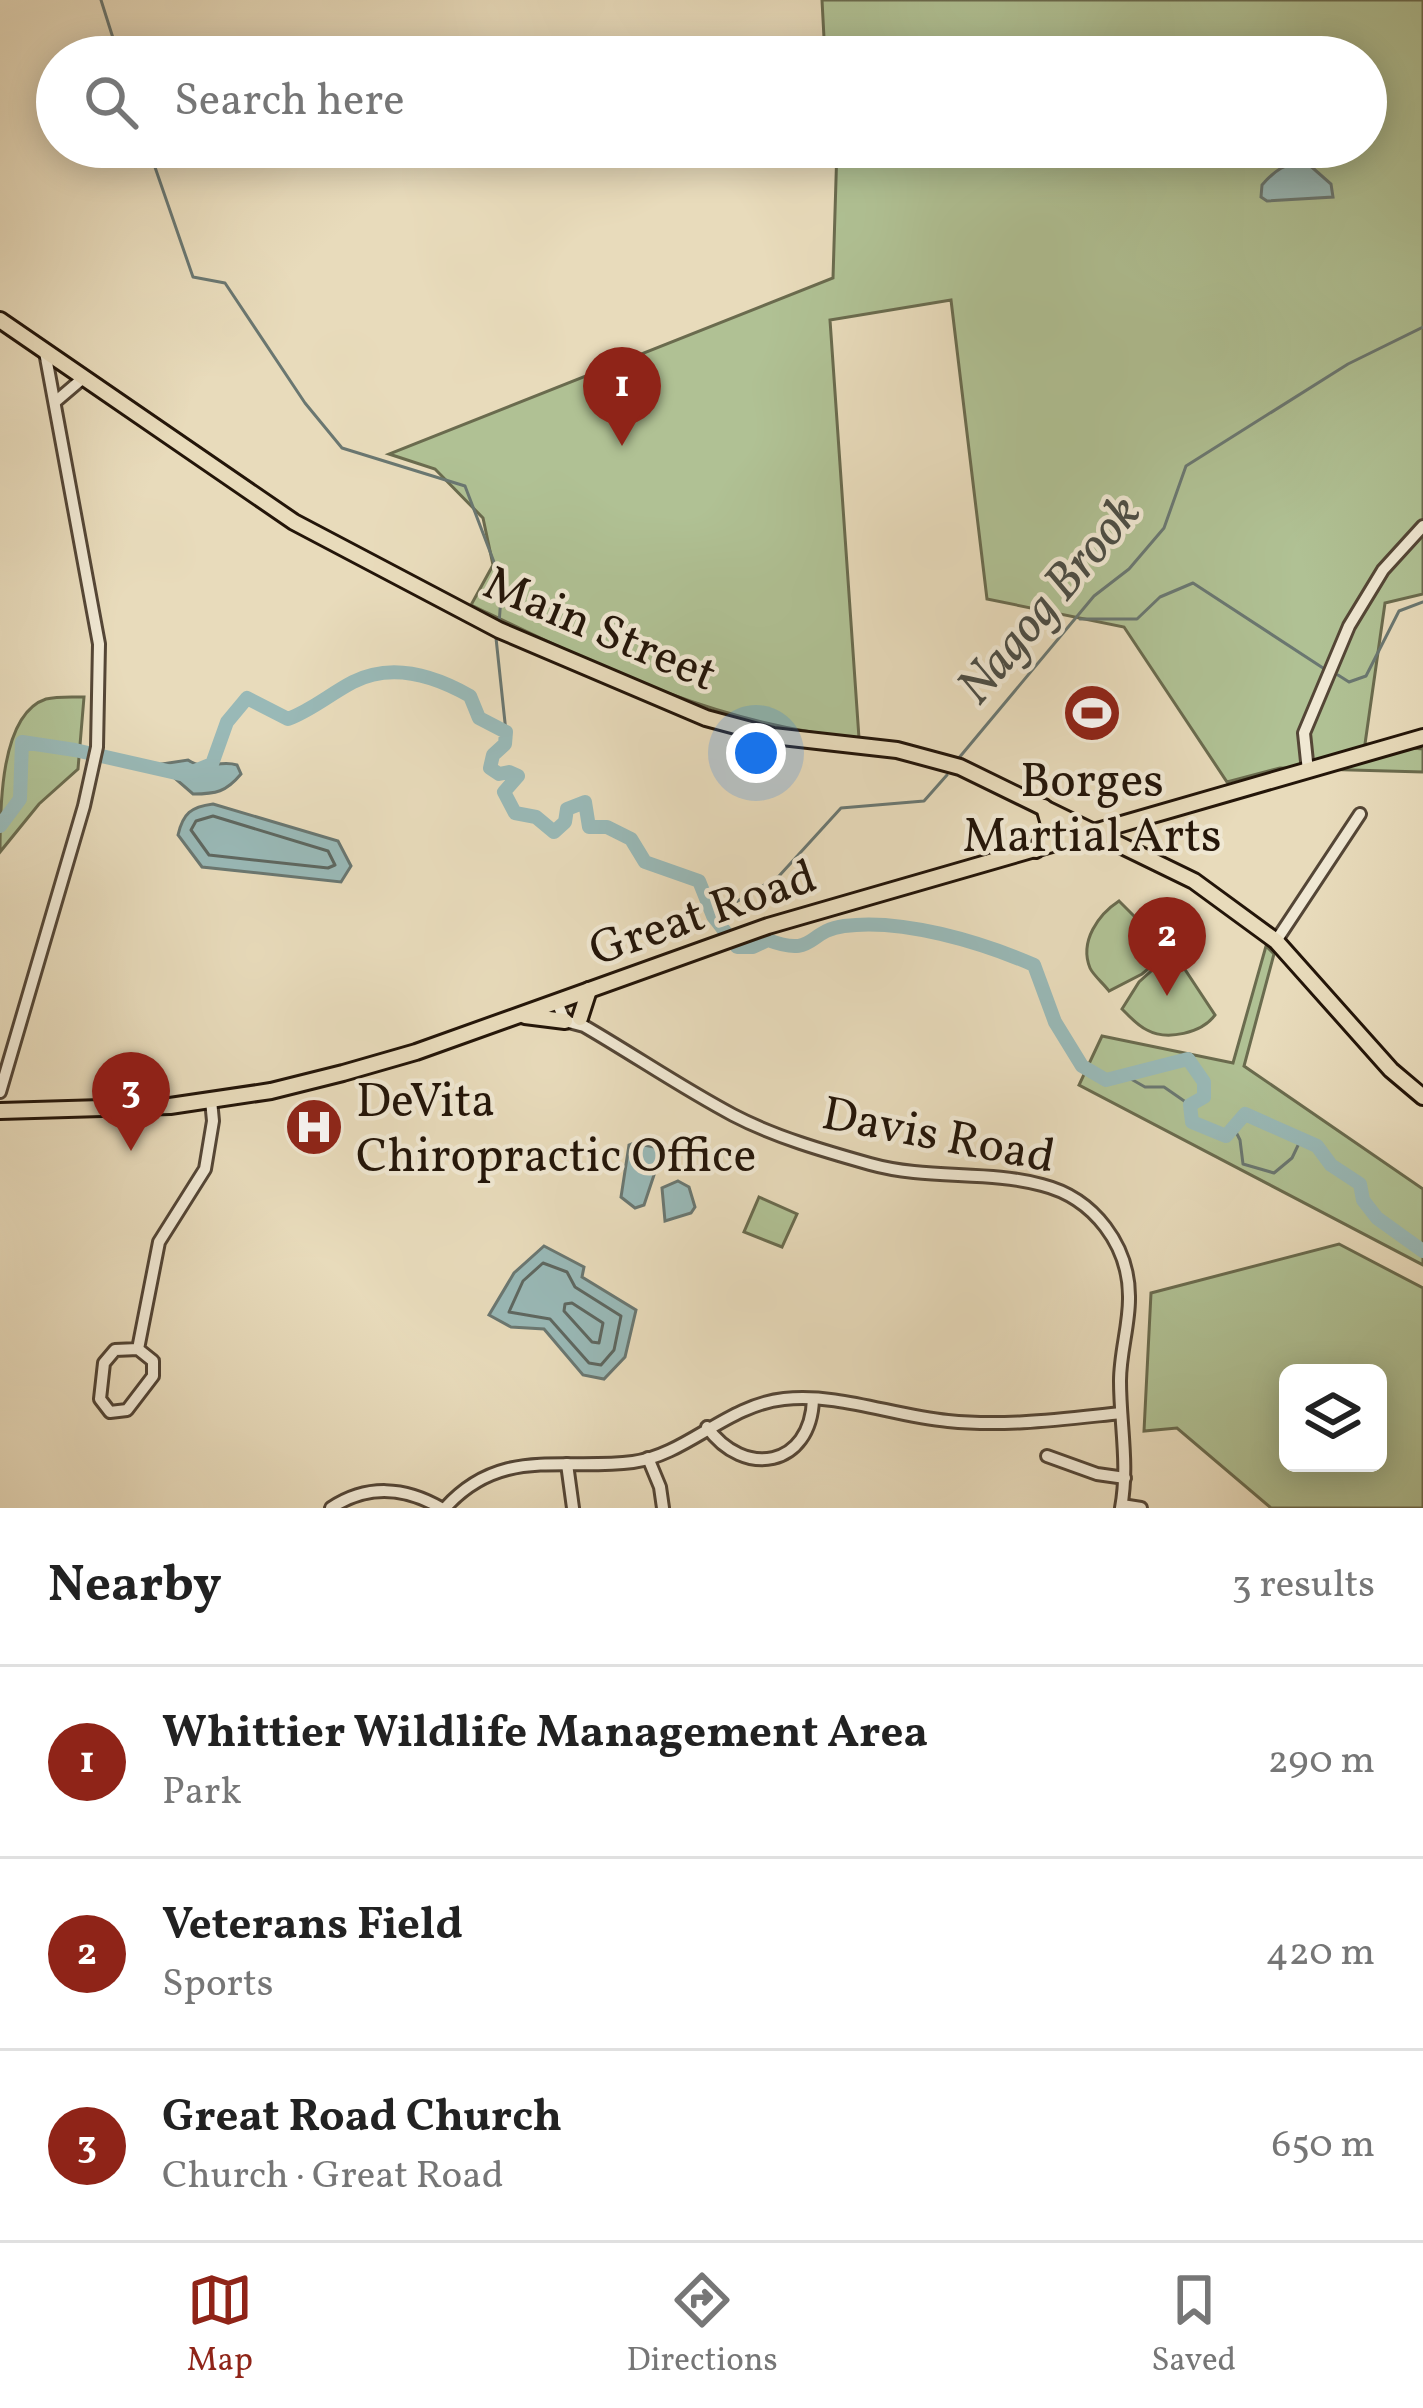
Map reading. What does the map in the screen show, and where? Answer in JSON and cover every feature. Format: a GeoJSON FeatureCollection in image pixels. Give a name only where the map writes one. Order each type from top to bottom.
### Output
{"type":"FeatureCollection","features":[{"type":"Feature","properties":{"kind":"main road","name":"Main Street"},"geometry":{"type":"LineString","coordinates":[[0,320],[294,522],[499,630],[658,700],[773,736],[930,757],[1138,851],[1229,903],[1276,941],[1391,1070],[1423,1096]]}},
{"type":"Feature","properties":{"kind":"main road","name":"Great Road"},"geometry":{"type":"LineString","coordinates":[[0,1111],[161,1107],[343,1073],[520,1016],[729,938],[1423,737]]}},
{"type":"Feature","properties":{"kind":"main road"},"geometry":{"type":"LineString","coordinates":[[1036,850],[1049,831],[1044,807]]}},
{"type":"Feature","properties":{"kind":"main road"},"geometry":{"type":"LineString","coordinates":[[1138,851],[1134,838],[1142,821]]}},
{"type":"Feature","properties":{"kind":"main road"},"geometry":{"type":"LineString","coordinates":[[520,1016],[576,1022],[589,990]]}},
{"type":"Feature","properties":{"kind":"street"},"geometry":{"type":"LineString","coordinates":[[0,1092],[97,747],[99,644],[45,352]]}},
{"type":"Feature","properties":{"kind":"street"},"geometry":{"type":"LineString","coordinates":[[55,402],[82,379]]}},
{"type":"Feature","properties":{"kind":"street"},"geometry":{"type":"LineString","coordinates":[[1308,771],[1302,750],[1304,733],[1344,638],[1376,579],[1423,526]]}},
{"type":"Feature","properties":{"kind":"street"},"geometry":{"type":"LineString","coordinates":[[1276,941],[1360,814]]}},
{"type":"Feature","properties":{"kind":"street"},"geometry":{"type":"LineString","coordinates":[[562,1000],[576,1022]]}},
{"type":"Feature","properties":{"kind":"street","name":"Davis Road"},"geometry":{"type":"LineString","coordinates":[[576,1022],[734,1116],[781,1136],[920,1174],[1033,1183],[1082,1203],[1116,1243],[1128,1281],[1120,1372],[1122,1507]]}},
{"type":"Feature","properties":{"kind":"street"},"geometry":{"type":"LineString","coordinates":[[138,1349],[159,1242],[205,1169],[211,1100]]}},
{"type":"Feature","properties":{"kind":"street"},"geometry":{"type":"LineString","coordinates":[[138,1349],[154,1361],[154,1376],[128,1408],[110,1412],[100,1397],[106,1358],[116,1350],[138,1349]]}},
{"type":"Feature","properties":{"kind":"street"},"geometry":{"type":"LineString","coordinates":[[707,1427],[743,1458],[774,1456],[805,1438],[812,1399]]}},
{"type":"Feature","properties":{"kind":"street"},"geometry":{"type":"LineString","coordinates":[[331,1508],[364,1493],[391,1490],[415,1494],[443,1508],[473,1483],[506,1468],[648,1458],[763,1402],[812,1399],[928,1419],[998,1424],[1121,1413]]}},
{"type":"Feature","properties":{"kind":"street"},"geometry":{"type":"LineString","coordinates":[[1047,1456],[1096,1474],[1125,1478]]}},
{"type":"Feature","properties":{"kind":"street"},"geometry":{"type":"LineString","coordinates":[[648,1458],[663,1508]]}},
{"type":"Feature","properties":{"kind":"street"},"geometry":{"type":"LineString","coordinates":[[567,1464],[573,1508]]}},
{"type":"Feature","properties":{"kind":"street"},"geometry":{"type":"LineString","coordinates":[[1122,1507],[1141,1508]]}},
{"type":"Feature","properties":{"kind":"green space"},"geometry":{"type":"Polygon","coordinates":[[[822,0],[1423,0],[1423,594],[1385,603],[1365,744],[1423,749],[1423,772],[1280,768],[1227,782],[1124,627],[987,599],[951,300],[830,320],[859,738],[756,721],[707,707],[612,671],[471,605],[493,565],[483,518],[435,469],[389,454],[833,278],[836,168],[1387,168],[1387,36],[824,36],[822,0]]]}},
{"type":"Feature","properties":{"kind":"green space"},"geometry":{"type":"Polygon","coordinates":[[[84,697],[78,769],[39,804],[0,852],[6,765],[19,723],[46,699],[84,697]]]}},
{"type":"Feature","properties":{"kind":"green space"},"geometry":{"type":"Polygon","coordinates":[[[1119,901],[1165,947],[1165,955],[1109,991],[1090,968],[1087,948],[1098,921],[1119,901]]]}},
{"type":"Feature","properties":{"kind":"green space"},"geometry":{"type":"Polygon","coordinates":[[[1266,946],[1274,954],[1244,1066],[1423,1189],[1423,1265],[1079,1085],[1102,1036],[1233,1063],[1266,946]]]}},
{"type":"Feature","properties":{"kind":"green space"},"geometry":{"type":"Polygon","coordinates":[[[1168,956],[1176,956],[1215,1015],[1193,1031],[1174,1035],[1147,1030],[1122,1009],[1139,982],[1168,956]]]}},
{"type":"Feature","properties":{"kind":"green space"},"geometry":{"type":"Polygon","coordinates":[[[759,1197],[797,1214],[782,1247],[744,1232],[759,1197]]]}},
{"type":"Feature","properties":{"kind":"green space"},"geometry":{"type":"Polygon","coordinates":[[[1339,1244],[1423,1288],[1423,1508],[1271,1508],[1177,1428],[1144,1431],[1151,1293],[1339,1244]]]}},
{"type":"Feature","properties":{"kind":"water"},"geometry":{"type":"Polygon","coordinates":[[[1313,168],[1331,184],[1333,197],[1267,201],[1261,197],[1262,185],[1276,172],[1313,168]]]}},
{"type":"Feature","properties":{"kind":"water"},"geometry":{"type":"Polygon","coordinates":[[[188,760],[201,765],[237,765],[241,774],[220,791],[193,794],[162,764],[188,760]]]}},
{"type":"Feature","properties":{"kind":"water"},"geometry":{"type":"Polygon","coordinates":[[[213,804],[338,841],[351,866],[341,882],[202,867],[178,835],[189,812],[213,804]]]}},
{"type":"Feature","properties":{"kind":"water"},"geometry":{"type":"Polygon","coordinates":[[[629,1145],[654,1147],[661,1154],[644,1205],[635,1208],[621,1197],[629,1145]]]}},
{"type":"Feature","properties":{"kind":"water"},"geometry":{"type":"Polygon","coordinates":[[[678,1181],[689,1187],[695,1207],[691,1213],[665,1221],[662,1188],[678,1181]]]}},
{"type":"Feature","properties":{"kind":"water"},"geometry":{"type":"Polygon","coordinates":[[[544,1246],[584,1267],[582,1277],[636,1310],[625,1357],[604,1379],[583,1375],[544,1329],[511,1327],[489,1315],[514,1273],[544,1246]]]}},
{"type":"Feature","properties":{"kind":"waterway"},"geometry":{"type":"LineString","coordinates":[[101,0],[112,36]]}},
{"type":"Feature","properties":{"kind":"waterway"},"geometry":{"type":"LineString","coordinates":[[155,168],[193,277],[225,283],[305,403],[342,448],[465,486],[502,583],[499,624]]}},
{"type":"Feature","properties":{"kind":"waterway","name":"Nagog Brook"},"geometry":{"type":"LineString","coordinates":[[958,759],[1094,596],[1129,569],[1164,528],[1186,466],[1348,364],[1423,327]]}},
{"type":"Feature","properties":{"kind":"waterway"},"geometry":{"type":"LineString","coordinates":[[1080,619],[1137,619],[1160,597],[1193,583],[1323,668]]}},
{"type":"Feature","properties":{"kind":"waterway"},"geometry":{"type":"LineString","coordinates":[[1338,675],[1349,682],[1366,676],[1399,611],[1423,602]]}},
{"type":"Feature","properties":{"kind":"waterway"},"geometry":{"type":"LineString","coordinates":[[496,638],[506,732]]}},
{"type":"Feature","properties":{"kind":"waterway"},"geometry":{"type":"LineString","coordinates":[[0,826],[20,799],[22,742],[185,775],[212,764],[227,722],[247,698],[288,719],[368,676],[398,672],[428,678],[470,696],[479,718],[506,732],[505,744],[493,755],[490,768],[518,776],[504,792],[515,813],[536,817],[554,832],[565,822],[567,809],[585,802],[589,827],[607,827],[631,839],[645,862],[699,881],[713,916],[737,947],[768,940],[803,945],[844,926],[891,925],[966,940],[1034,965],[1055,1022],[1082,1066],[1106,1080],[1188,1059],[1204,1082],[1204,1097],[1190,1105],[1192,1122],[1226,1136],[1245,1114],[1317,1146],[1331,1165],[1360,1184],[1363,1200],[1377,1218],[1423,1251]]}},
{"type":"Feature","properties":{"kind":"waterway","name":"Nagog Brook"},"geometry":{"type":"LineString","coordinates":[[713,916],[779,876],[841,808],[924,801],[947,775]]}},
{"type":"Feature","properties":{"kind":"waterway"},"geometry":{"type":"LineString","coordinates":[[1124,1075],[1145,1087],[1164,1087],[1190,1105]]}},
{"type":"Feature","properties":{"kind":"waterway"},"geometry":{"type":"LineString","coordinates":[[1235,1130],[1243,1164],[1274,1173],[1292,1158],[1302,1137]]}},
{"type":"Feature","properties":{"kind":"place","name":"Whittier Wildlife Management Area"},"geometry":{"type":"Point","coordinates":[622,446]}},
{"type":"Feature","properties":{"kind":"place","name":"Borges Martial Arts"},"geometry":{"type":"Point","coordinates":[1092,713]}},
{"type":"Feature","properties":{"kind":"place","name":"Veterans Field"},"geometry":{"type":"Point","coordinates":[1167,996]}},
{"type":"Feature","properties":{"kind":"place","name":"DeVita Chiropractic Office"},"geometry":{"type":"Point","coordinates":[314,1127]}},
{"type":"Feature","properties":{"kind":"place","name":"Great Road Church"},"geometry":{"type":"Point","coordinates":[131,1151]}}]}
